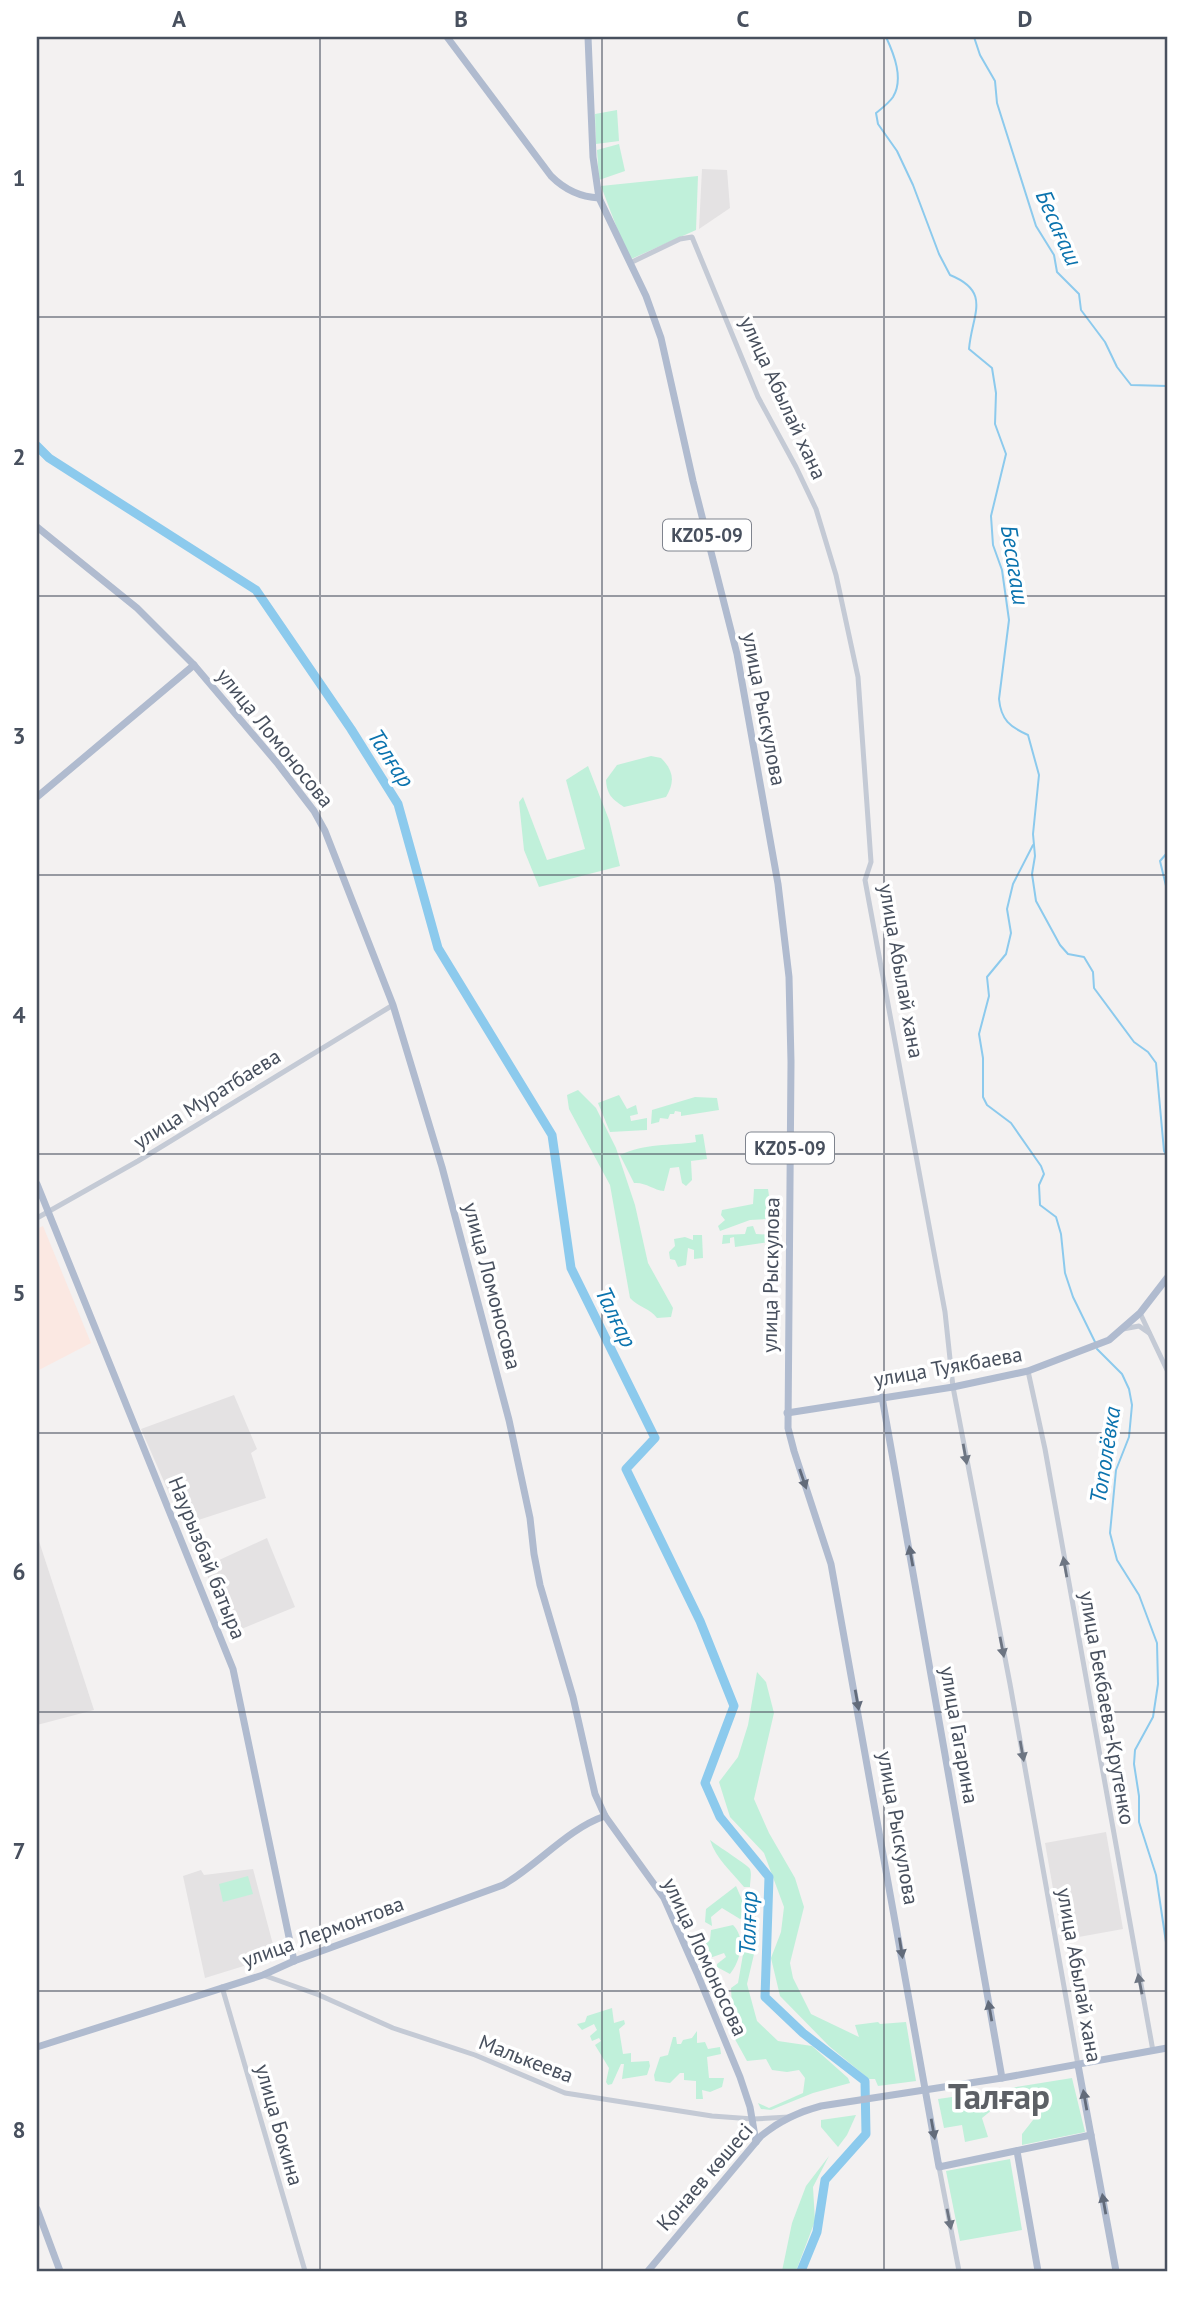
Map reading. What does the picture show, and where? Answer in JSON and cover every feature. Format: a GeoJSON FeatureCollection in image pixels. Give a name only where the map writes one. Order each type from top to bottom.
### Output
{"type":"FeatureCollection","features":[{"type":"Feature","properties":{"kind":"main road"},"geometry":{"type":"LineString","coordinates":[[447,37],[551,176],[572,192],[589,198],[599,198]]}},
{"type":"Feature","properties":{"kind":"main road","name":"улица Рыскулова"},"geometry":{"type":"LineString","coordinates":[[588,37],[592,145],[599,198],[654,316],[661,338],[737,654],[780,896],[789,977],[791,1062],[787,1413],[794,1451],[831,1564],[939,2167]]}},
{"type":"Feature","properties":{"kind":"main road","name":"улица Ломоносова"},"geometry":{"type":"LineString","coordinates":[[37,527],[137,608],[194,665],[278,764],[314,811],[325,831],[393,1005],[471,1270],[515,1445],[540,1585],[573,1697],[596,1794],[605,1816],[664,1898],[740,2077],[753,2119],[755,2142]]}},
{"type":"Feature","properties":{"kind":"main road"},"geometry":{"type":"LineString","coordinates":[[37,797],[194,665]]}},
{"type":"Feature","properties":{"kind":"main road","name":"Наурызбай батыра"},"geometry":{"type":"LineString","coordinates":[[37,1184],[233,1669],[294,1961]]}},
{"type":"Feature","properties":{"kind":"main road","name":"улица Туякбаева"},"geometry":{"type":"LineString","coordinates":[[787,1413],[953,1387],[1028,1371],[1109,1340],[1140,1313],[1167,1278]]}},
{"type":"Feature","properties":{"kind":"main road","name":"улица Гагарина"},"geometry":{"type":"LineString","coordinates":[[882,1397],[1002,2078]]}},
{"type":"Feature","properties":{"kind":"main road","name":"улица Лермонтова"},"geometry":{"type":"LineString","coordinates":[[37,2048],[264,1975],[294,1961],[503,1885],[519,1876],[585,1825],[605,1816]]}},
{"type":"Feature","properties":{"kind":"main road","name":"Қонаев көшесі"},"geometry":{"type":"LineString","coordinates":[[648,2271],[755,2142],[789,2117],[845,2102],[1002,2078],[1167,2048]]}},
{"type":"Feature","properties":{"kind":"main road","name":"улица Абылай хана"},"geometry":{"type":"LineString","coordinates":[[1078,2065],[1116,2271]]}},
{"type":"Feature","properties":{"kind":"main road"},"geometry":{"type":"LineString","coordinates":[[939,2167],[1091,2135]]}},
{"type":"Feature","properties":{"kind":"main road"},"geometry":{"type":"LineString","coordinates":[[1017,2151],[1038,2271]]}},
{"type":"Feature","properties":{"kind":"main road"},"geometry":{"type":"LineString","coordinates":[[37,2210],[60,2271]]}},
{"type":"Feature","properties":{"kind":"street","name":"улица Абылай хана"},"geometry":{"type":"LineString","coordinates":[[629,263],[680,239],[692,237],[758,397],[816,509],[846,616],[858,677],[870,828],[871,862],[865,880],[945,1311],[953,1387],[1010,1684],[1078,2065]]}},
{"type":"Feature","properties":{"kind":"street","name":"улица Муратбаева"},"geometry":{"type":"LineString","coordinates":[[37,1217],[126,1168],[393,1005]]}},
{"type":"Feature","properties":{"kind":"street"},"geometry":{"type":"LineString","coordinates":[[1140,1313],[1167,1370]]}},
{"type":"Feature","properties":{"kind":"street"},"geometry":{"type":"LineString","coordinates":[[1123,1329],[1139,1326],[1150,1334]]}},
{"type":"Feature","properties":{"kind":"street","name":"улица Бекбаева-Крутенко"},"geometry":{"type":"LineString","coordinates":[[1028,1371],[1045,1449],[1153,2051]]}},
{"type":"Feature","properties":{"kind":"street","name":"Малькеева"},"geometry":{"type":"LineString","coordinates":[[264,1975],[319,1995],[393,2028],[475,2055],[565,2093],[712,2116],[753,2119],[789,2117]]}},
{"type":"Feature","properties":{"kind":"street","name":"улица Бокина"},"geometry":{"type":"LineString","coordinates":[[222,1987],[305,2271]]}},
{"type":"Feature","properties":{"kind":"street","name":"улица Рыскулова"},"geometry":{"type":"LineString","coordinates":[[939,2167],[959,2271]]}},
{"type":"Feature","properties":{"kind":"shaded area"},"geometry":{"type":"Polygon","coordinates":[[[702,169],[727,170],[730,208],[699,229],[702,169]]]}},
{"type":"Feature","properties":{"kind":"shaded area"},"geometry":{"type":"Polygon","coordinates":[[[43,1226],[91,1343],[37,1371],[37,1229],[43,1226]]]}},
{"type":"Feature","properties":{"kind":"shaded area"},"geometry":{"type":"Polygon","coordinates":[[[234,1395],[257,1449],[251,1453],[266,1498],[183,1525],[141,1429],[234,1395]]]}},
{"type":"Feature","properties":{"kind":"shaded area"},"geometry":{"type":"Polygon","coordinates":[[[37,1535],[94,1710],[37,1725],[37,1535]]]}},
{"type":"Feature","properties":{"kind":"shaded area"},"geometry":{"type":"Polygon","coordinates":[[[267,1538],[295,1607],[229,1634],[204,1567],[267,1538]]]}},
{"type":"Feature","properties":{"kind":"shaded area"},"geometry":{"type":"Polygon","coordinates":[[[1106,1832],[1123,1929],[1062,1940],[1045,1843],[1106,1832]]]}},
{"type":"Feature","properties":{"kind":"shaded area"},"geometry":{"type":"Polygon","coordinates":[[[253,1869],[276,1956],[205,1978],[183,1876],[201,1870],[204,1875],[253,1869]]]}},
{"type":"Feature","properties":{"kind":"green space"},"geometry":{"type":"Polygon","coordinates":[[[617,110],[619,141],[596,144],[595,114],[617,110]]]}},
{"type":"Feature","properties":{"kind":"green space"},"geometry":{"type":"Polygon","coordinates":[[[619,144],[625,171],[599,180],[597,150],[619,144]]]}},
{"type":"Feature","properties":{"kind":"green space"},"geometry":{"type":"Polygon","coordinates":[[[698,176],[696,230],[629,260],[601,186],[698,176]]]}},
{"type":"Feature","properties":{"kind":"green space"},"geometry":{"type":"Polygon","coordinates":[[[651,756],[661,758],[669,767],[672,781],[666,797],[624,807],[616,802],[606,780],[617,765],[651,756]]]}},
{"type":"Feature","properties":{"kind":"green space"},"geometry":{"type":"Polygon","coordinates":[[[588,766],[609,820],[620,866],[539,887],[524,850],[519,802],[523,797],[547,860],[585,849],[566,780],[588,766]]]}},
{"type":"Feature","properties":{"kind":"green space"},"geometry":{"type":"Polygon","coordinates":[[[578,1090],[596,1108],[616,1148],[635,1205],[648,1263],[673,1308],[671,1317],[657,1318],[630,1298],[610,1185],[569,1109],[567,1095],[578,1090]]]}},
{"type":"Feature","properties":{"kind":"green space"},"geometry":{"type":"Polygon","coordinates":[[[619,1095],[627,1109],[636,1105],[638,1114],[630,1116],[631,1121],[647,1118],[647,1130],[610,1132],[598,1103],[619,1095]]]}},
{"type":"Feature","properties":{"kind":"green space"},"geometry":{"type":"Polygon","coordinates":[[[695,1097],[717,1098],[719,1110],[681,1116],[681,1112],[675,1111],[668,1119],[660,1118],[659,1122],[651,1124],[652,1110],[695,1097]]]}},
{"type":"Feature","properties":{"kind":"green space"},"geometry":{"type":"Polygon","coordinates":[[[703,1134],[707,1159],[691,1161],[692,1180],[686,1186],[682,1183],[679,1167],[670,1168],[664,1191],[634,1183],[620,1155],[648,1147],[696,1142],[695,1135],[703,1134]]]}},
{"type":"Feature","properties":{"kind":"green space"},"geometry":{"type":"Polygon","coordinates":[[[754,1189],[768,1189],[771,1209],[766,1209],[766,1219],[750,1220],[720,1231],[718,1226],[725,1220],[721,1215],[722,1210],[753,1204],[754,1189]]]}},
{"type":"Feature","properties":{"kind":"green space"},"geometry":{"type":"Polygon","coordinates":[[[753,1226],[756,1234],[773,1235],[776,1241],[735,1247],[734,1237],[730,1238],[730,1243],[722,1244],[723,1235],[745,1234],[747,1227],[753,1226]]]}},
{"type":"Feature","properties":{"kind":"green space"},"geometry":{"type":"Polygon","coordinates":[[[693,1235],[702,1235],[703,1258],[694,1259],[694,1250],[688,1248],[686,1265],[678,1267],[675,1260],[670,1259],[669,1252],[675,1246],[674,1239],[685,1237],[693,1240],[693,1235]]]}},
{"type":"Feature","properties":{"kind":"green space"},"geometry":{"type":"Polygon","coordinates":[[[757,1672],[766,1682],[774,1713],[754,1799],[769,1833],[795,1878],[804,1907],[790,1963],[793,1978],[811,2014],[859,2037],[855,2025],[906,2022],[916,2081],[878,2086],[875,2079],[869,2079],[829,2046],[780,1996],[771,1958],[781,1932],[784,1907],[764,1853],[730,1817],[719,1782],[738,1757],[748,1725],[757,1672]]]}},
{"type":"Feature","properties":{"kind":"green space"},"geometry":{"type":"Polygon","coordinates":[[[710,1840],[750,1869],[750,1887],[744,1887],[725,1865],[710,1840]]]}},
{"type":"Feature","properties":{"kind":"green space"},"geometry":{"type":"Polygon","coordinates":[[[248,1876],[253,1894],[223,1902],[219,1884],[248,1876]]]}},
{"type":"Feature","properties":{"kind":"green space"},"geometry":{"type":"Polygon","coordinates":[[[736,1886],[743,1902],[741,1911],[746,1915],[740,1919],[722,1908],[711,1917],[712,1926],[705,1922],[706,1909],[736,1886]]]}},
{"type":"Feature","properties":{"kind":"green space"},"geometry":{"type":"Polygon","coordinates":[[[752,1903],[756,1917],[753,1929],[755,1950],[747,1984],[757,2021],[778,2041],[812,2046],[848,2078],[850,2083],[813,2093],[771,2110],[761,2109],[758,2103],[769,2108],[803,2093],[805,2078],[799,2070],[772,2070],[766,2059],[747,2061],[731,2032],[731,1988],[738,1983],[752,1903]]]}},
{"type":"Feature","properties":{"kind":"green space"},"geometry":{"type":"Polygon","coordinates":[[[733,1925],[741,1943],[737,1962],[730,1974],[717,1967],[726,1957],[724,1953],[707,1959],[697,1959],[697,1951],[710,1940],[711,1930],[733,1925]]]}},
{"type":"Feature","properties":{"kind":"green space"},"geometry":{"type":"Polygon","coordinates":[[[612,2008],[614,2023],[624,2020],[625,2024],[619,2029],[623,2054],[631,2053],[631,2062],[649,2061],[650,2066],[647,2075],[622,2079],[624,2064],[621,2064],[612,2084],[608,2085],[606,2082],[609,2068],[595,2045],[601,2041],[599,2038],[592,2041],[590,2036],[597,2030],[594,2024],[582,2030],[577,2024],[585,2022],[587,2016],[612,2008]]]}},
{"type":"Feature","properties":{"kind":"green space"},"geometry":{"type":"Polygon","coordinates":[[[697,2031],[697,2043],[705,2042],[708,2049],[720,2047],[721,2054],[707,2057],[709,2078],[724,2078],[722,2087],[710,2092],[702,2090],[703,2099],[696,2099],[696,2081],[684,2080],[684,2073],[680,2073],[670,2083],[655,2081],[654,2075],[660,2057],[668,2055],[673,2037],[676,2037],[677,2044],[681,2044],[683,2040],[692,2038],[697,2031]]]}},
{"type":"Feature","properties":{"kind":"green space"},"geometry":{"type":"Polygon","coordinates":[[[1072,2078],[1085,2132],[1022,2145],[1022,2134],[1033,2120],[1028,2102],[1012,2103],[1010,2088],[1072,2078]]]}},
{"type":"Feature","properties":{"kind":"green space"},"geometry":{"type":"Polygon","coordinates":[[[994,2091],[998,2105],[982,2118],[988,2137],[965,2142],[962,2125],[944,2128],[938,2099],[994,2091]]]}},
{"type":"Feature","properties":{"kind":"green space"},"geometry":{"type":"Polygon","coordinates":[[[856,2115],[838,2147],[821,2127],[821,2120],[856,2115]]]}},
{"type":"Feature","properties":{"kind":"green space"},"geometry":{"type":"Polygon","coordinates":[[[829,2156],[813,2187],[815,2221],[796,2271],[782,2271],[792,2223],[806,2186],[829,2156]]]}},
{"type":"Feature","properties":{"kind":"green space"},"geometry":{"type":"Polygon","coordinates":[[[1010,2159],[1022,2230],[960,2241],[946,2171],[1010,2159]]]}},
{"type":"Feature","properties":{"kind":"waterway","name":"Бесагаш"},"geometry":{"type":"LineString","coordinates":[[886,37],[895,59],[898,82],[893,97],[876,113],[878,124],[897,151],[950,275],[971,289],[975,297],[969,349],[992,368],[996,393],[995,424],[1006,454],[991,516],[993,545],[1002,570],[1009,620],[999,699],[1008,722],[1028,735],[1039,775],[1032,874],[1036,901],[1060,945],[1068,954],[1084,957],[1093,972],[1094,988],[1134,1042],[1148,1052],[1156,1063],[1164,1151],[1167,1156]]}},
{"type":"Feature","properties":{"kind":"waterway","name":"Бесағаш"},"geometry":{"type":"LineString","coordinates":[[974,37],[980,55],[995,81],[997,103],[1036,226],[1054,255],[1057,272],[1079,294],[1081,310],[1105,342],[1117,367],[1131,385],[1167,386]]}},
{"type":"Feature","properties":{"kind":"waterway","name":"Талғар"},"geometry":{"type":"LineString","coordinates":[[37,446],[49,458],[256,590],[351,729],[398,804],[438,948],[552,1135],[571,1268],[655,1438],[626,1469],[700,1621],[734,1706],[705,1783],[720,1817],[769,1877],[765,1997],[803,2033],[865,2081],[866,2134],[825,2180],[817,2232],[801,2271]]}},
{"type":"Feature","properties":{"kind":"waterway","name":"Тополёвка"},"geometry":{"type":"LineString","coordinates":[[1033,845],[1013,884],[1007,909],[1011,933],[1006,954],[987,977],[989,996],[979,1034],[983,1058],[983,1097],[987,1105],[1011,1123],[1041,1166],[1044,1174],[1039,1185],[1040,1205],[1056,1217],[1061,1234],[1065,1273],[1073,1297],[1096,1344]]}},
{"type":"Feature","properties":{"kind":"waterway"},"geometry":{"type":"LineString","coordinates":[[1167,853],[1160,861],[1167,890]]}},
{"type":"Feature","properties":{"kind":"waterway","name":"Тополёвка"},"geometry":{"type":"LineString","coordinates":[[1097,1349],[1122,1374],[1132,1405],[1129,1437],[1116,1470],[1110,1533],[1117,1560],[1139,1595],[1157,1643],[1158,1684],[1153,1717],[1135,1750],[1134,1764],[1139,1796],[1139,1822],[1156,1875],[1167,1949]]}},
{"type":"Feature","properties":{"kind":"district","name":"Талғар"},"geometry":{"type":"Point","coordinates":[999,2097]}}]}
